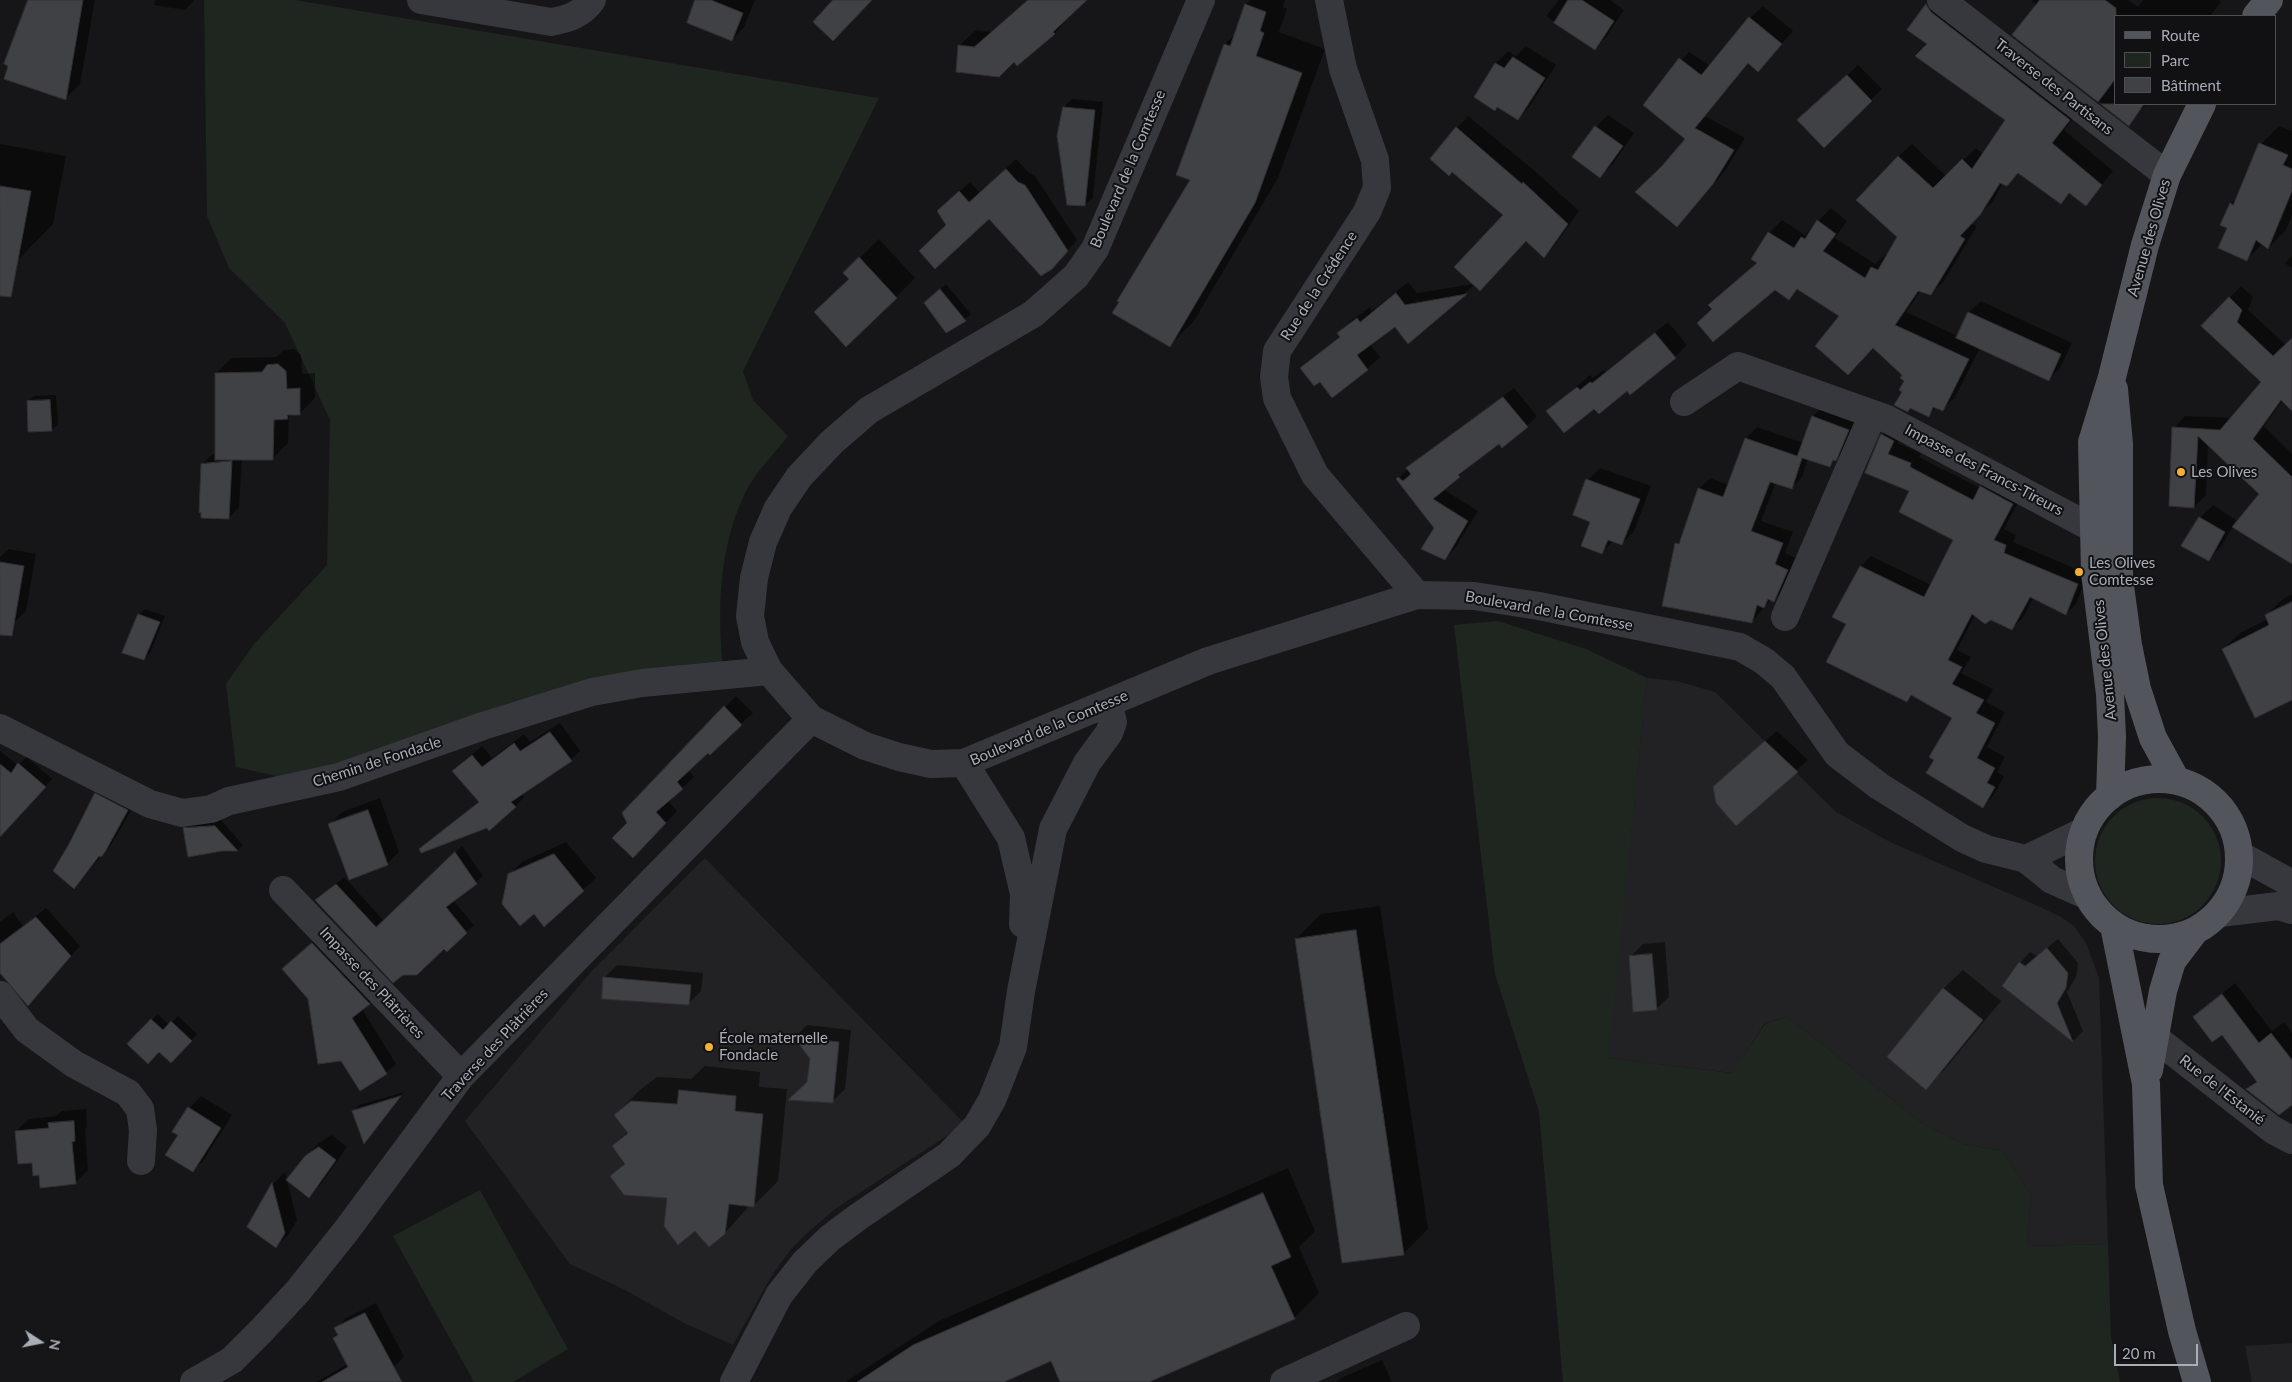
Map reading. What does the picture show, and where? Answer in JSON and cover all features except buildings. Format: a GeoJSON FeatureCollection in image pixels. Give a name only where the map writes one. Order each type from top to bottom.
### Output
{"type":"FeatureCollection","features":[{"type":"Feature","properties":{"kind":"main road"},"geometry":{"type":"LineString","coordinates":[[2257,15],[2268,0]]}},
{"type":"Feature","properties":{"kind":"main road","name":"Avenue des Olives"},"geometry":{"type":"LineString","coordinates":[[2110,796],[2112,737],[2109,688],[2095,572],[2092,442],[2112,378],[2145,245],[2167,175],[2202,105]]}},
{"type":"Feature","properties":{"kind":"main road","name":"Avenue des Olives"},"geometry":{"type":"LineString","coordinates":[[2112,378],[2119,444],[2119,579],[2128,646],[2137,688],[2153,738],[2176,780]]}},
{"type":"Feature","properties":{"kind":"main road"},"geometry":{"type":"LineString","coordinates":[[2146,1084],[2163,990],[2172,961],[2194,932],[2220,913],[2235,886],[2240,855],[2234,830],[2221,807],[2200,790],[2176,780],[2153,779],[2130,784],[2110,796],[2094,811],[2084,830],[2079,864],[2088,896],[2099,912],[2114,926],[2139,937],[2166,940],[2194,932]]}},
{"type":"Feature","properties":{"kind":"main road"},"geometry":{"type":"LineString","coordinates":[[2114,926],[2146,1084],[2149,1185],[2182,1331],[2197,1382]]}},
{"type":"Feature","properties":{"kind":"street"},"geometry":{"type":"LineString","coordinates":[[421,0],[550,22],[568,19],[586,8],[592,0]]}},
{"type":"Feature","properties":{"kind":"street","name":"Boulevard de la Comtesse"},"geometry":{"type":"LineString","coordinates":[[1201,0],[1095,249],[1076,276],[1033,314],[869,410],[832,442],[799,477],[778,508],[763,542],[754,578],[750,616],[755,642],[769,671],[811,719],[865,746],[899,757],[931,764],[964,763],[1208,661],[1417,596],[1474,596],[1529,605],[1740,647],[1764,661],[1783,677],[1837,754],[1879,786],[1962,838],[1986,849],[2026,859],[2052,880],[2088,896]]}},
{"type":"Feature","properties":{"kind":"street","name":"Rue de la Crédence"},"geometry":{"type":"LineString","coordinates":[[1329,0],[1343,69],[1376,160],[1377,188],[1367,212],[1277,351],[1274,378],[1277,398],[1315,475],[1417,596]]}},
{"type":"Feature","properties":{"kind":"street","name":"Traverse des Partisans"},"geometry":{"type":"LineString","coordinates":[[1941,0],[2167,175]]}},
{"type":"Feature","properties":{"kind":"street","name":"Impasse des Francs-Tireurs"},"geometry":{"type":"LineString","coordinates":[[1684,402],[1738,366],[1887,419],[2094,529]]}},
{"type":"Feature","properties":{"kind":"street"},"geometry":{"type":"LineString","coordinates":[[1785,617],[1873,414]]}},
{"type":"Feature","properties":{"kind":"street","name":"Chemin de Fondacle"},"geometry":{"type":"LineString","coordinates":[[0,728],[150,804],[182,813],[211,809],[229,801],[339,777],[483,726],[592,692],[642,683],[769,671]]}},
{"type":"Feature","properties":{"kind":"street"},"geometry":{"type":"LineString","coordinates":[[734,1382],[780,1295],[805,1262],[830,1238],[858,1217],[949,1155],[977,1126],[992,1100],[1013,1047],[1021,990],[1053,829],[1087,763],[1109,733],[1113,722],[1108,704]]}},
{"type":"Feature","properties":{"kind":"street","name":"Traverse des Plâtrières"},"geometry":{"type":"LineString","coordinates":[[194,1382],[232,1360],[298,1291],[346,1232],[462,1076],[811,719]]}},
{"type":"Feature","properties":{"kind":"street"},"geometry":{"type":"LineString","coordinates":[[964,763],[1011,838],[1024,894],[1021,990]]}},
{"type":"Feature","properties":{"kind":"street"},"geometry":{"type":"LineString","coordinates":[[2026,859],[2084,830]]}},
{"type":"Feature","properties":{"kind":"street"},"geometry":{"type":"LineString","coordinates":[[2240,855],[2285,880],[2292,886]]}},
{"type":"Feature","properties":{"kind":"street","name":"Impasse des Plâtrières"},"geometry":{"type":"LineString","coordinates":[[283,890],[462,1076]]}},
{"type":"Feature","properties":{"kind":"street"},"geometry":{"type":"LineString","coordinates":[[2220,913],[2278,906],[2292,910]]}},
{"type":"Feature","properties":{"kind":"street"},"geometry":{"type":"LineString","coordinates":[[0,995],[27,1030],[74,1064],[128,1093],[140,1109],[143,1130],[141,1161]]}},
{"type":"Feature","properties":{"kind":"street","name":"Rue de l'Estanié"},"geometry":{"type":"LineString","coordinates":[[2154,1037],[2273,1130],[2292,1140]]}},
{"type":"Feature","properties":{"kind":"street"},"geometry":{"type":"LineString","coordinates":[[1284,1382],[1406,1326]]}},
{"type":"Feature","properties":{"kind":"shaded area"},"geometry":{"type":"Polygon","coordinates":[[[1647,678],[1677,681],[1715,692],[1836,812],[1890,842],[2038,906],[2061,917],[2074,926],[2086,943],[2099,978],[2108,1244],[2027,1246],[2031,1196],[2003,1151],[1963,1144],[1923,1124],[1788,1017],[1765,1023],[1732,1073],[1608,1058],[1647,678]]]}},
{"type":"Feature","properties":{"kind":"shaded area","name":"École maternelle Fondacle"},"geometry":{"type":"Polygon","coordinates":[[[705,858],[965,1124],[835,1209],[806,1234],[791,1249],[772,1275],[733,1345],[684,1323],[625,1290],[570,1264],[465,1121],[590,973],[705,858]]]}},
{"type":"Feature","properties":{"kind":"shaded area"},"geometry":{"type":"Polygon","coordinates":[[[2292,1343],[2292,1382],[2252,1382],[2245,1346],[2292,1343]]]}},
{"type":"Feature","properties":{"kind":"green space"},"geometry":{"type":"Polygon","coordinates":[[[204,0],[295,0],[879,98],[743,371],[753,400],[788,436],[750,484],[730,533],[722,578],[720,623],[723,668],[294,780],[236,767],[226,684],[254,644],[327,565],[330,420],[285,323],[229,268],[207,216],[204,0]]]}},
{"type":"Feature","properties":{"kind":"green space"},"geometry":{"type":"Polygon","coordinates":[[[1498,621],[1586,649],[1647,678],[1609,1058],[1731,1073],[1766,1023],[1788,1017],[1923,1124],[1963,1144],[2003,1151],[2031,1196],[2027,1246],[2108,1244],[2111,1336],[2120,1382],[1563,1382],[1539,1112],[1495,974],[1454,625],[1498,621]]]}},
{"type":"Feature","properties":{"kind":"green space"},"geometry":{"type":"Polygon","coordinates":[[[2158,798],[2182,803],[2202,817],[2216,837],[2221,861],[2216,885],[2202,905],[2182,919],[2158,924],[2134,919],[2114,905],[2100,885],[2095,861],[2100,837],[2114,817],[2134,803],[2158,798]]]}},
{"type":"Feature","properties":{"kind":"green space"},"geometry":{"type":"Polygon","coordinates":[[[480,1190],[568,1349],[513,1382],[474,1382],[393,1236],[480,1190]]]}},
{"type":"Feature","properties":{"kind":"place","name":"Les Olives"},"geometry":{"type":"Point","coordinates":[2181,472]}},
{"type":"Feature","properties":{"kind":"place","name":"Les Olives Comtesse"},"geometry":{"type":"Point","coordinates":[2079,572]}},
{"type":"Feature","properties":{"kind":"place","name":"École maternelle Fondacle"},"geometry":{"type":"Point","coordinates":[709,1047]}}]}
